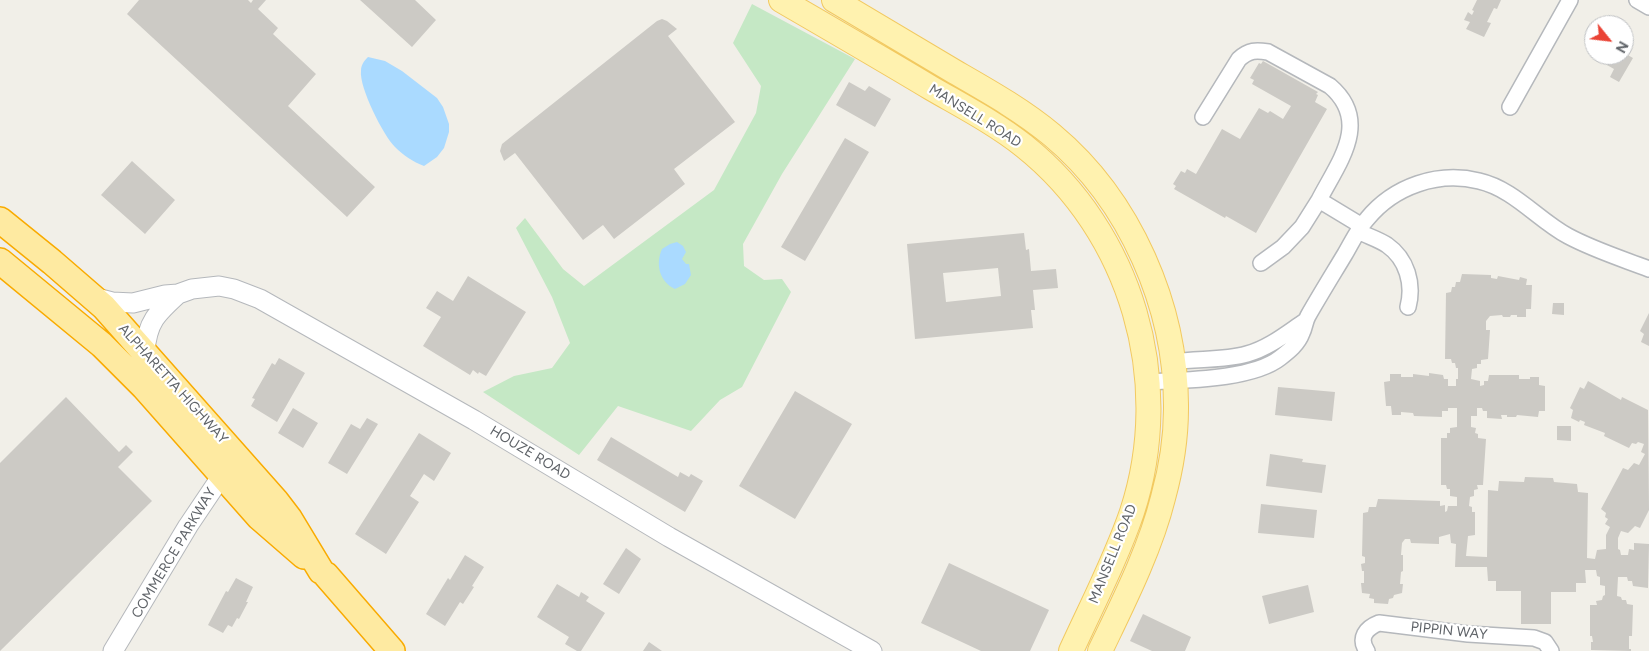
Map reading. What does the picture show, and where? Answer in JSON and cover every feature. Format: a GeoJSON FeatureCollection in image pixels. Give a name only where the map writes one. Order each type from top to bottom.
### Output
{"type":"FeatureCollection","features":[{"type":"Feature","properties":{"kind":"highway","name":"ALPHARETTA HIGHWAY"},"geometry":{"type":"LineString","coordinates":[[0,220],[94,298],[145,352],[229,465]]}},
{"type":"Feature","properties":{"kind":"highway","name":"ALPHARETTA HIGHWAY"},"geometry":{"type":"LineString","coordinates":[[0,261],[67,314],[102,345],[139,382],[284,513],[323,573],[392,651]]}},
{"type":"Feature","properties":{"kind":"main road","name":"MANSELL ROAD"},"geometry":{"type":"LineString","coordinates":[[781,0],[1001,129],[1041,160],[1080,204],[1103,238],[1124,279],[1139,324],[1144,346],[1149,418],[1147,445],[1134,504],[1124,535],[1071,651]]}},
{"type":"Feature","properties":{"kind":"main road","name":"MANSELL ROAD"},"geometry":{"type":"LineString","coordinates":[[834,0],[1014,106],[1034,120],[1068,150],[1102,189],[1127,226],[1149,271],[1167,327],[1174,371],[1176,408],[1171,464],[1163,501],[1147,546],[1100,651]]}},
{"type":"Feature","properties":{"kind":"main road"},"geometry":{"type":"LineString","coordinates":[[1080,204],[1102,189]]}},
{"type":"Feature","properties":{"kind":"street"},"geometry":{"type":"LineString","coordinates":[[1510,107],[1570,0]]}},
{"type":"Feature","properties":{"kind":"street"},"geometry":{"type":"LineString","coordinates":[[1637,0],[1649,7]]}},
{"type":"Feature","properties":{"kind":"street"},"geometry":{"type":"LineString","coordinates":[[1204,117],[1240,59],[1247,52],[1258,50],[1268,52],[1330,86],[1339,94],[1346,109],[1351,122],[1350,138],[1319,200],[1302,227],[1282,247],[1261,263]]}},
{"type":"Feature","properties":{"kind":"street"},"geometry":{"type":"LineString","coordinates":[[1147,382],[1174,371],[1233,375],[1250,371],[1278,360],[1298,343],[1305,320],[1360,229],[1380,205],[1392,196],[1408,187],[1423,182],[1441,178],[1461,178],[1493,186],[1509,194],[1545,222],[1569,237],[1649,269]]}},
{"type":"Feature","properties":{"kind":"street"},"geometry":{"type":"LineString","coordinates":[[1319,200],[1360,229],[1387,245],[1402,260],[1411,285],[1408,307]]}},
{"type":"Feature","properties":{"kind":"street","name":"HOUZE ROAD"},"geometry":{"type":"LineString","coordinates":[[94,298],[112,302],[140,302],[165,295],[219,286],[246,292],[282,310],[474,420],[669,537],[872,651]]}},
{"type":"Feature","properties":{"kind":"street","name":"HOUZE ROAD"},"geometry":{"type":"LineString","coordinates":[[145,352],[146,337],[155,316],[178,294]]}},
{"type":"Feature","properties":{"kind":"street","name":"COMMERCE PARKWAY"},"geometry":{"type":"LineString","coordinates":[[113,651],[188,526],[229,465]]}},
{"type":"Feature","properties":{"kind":"street","name":"PIPPIN WAY"},"geometry":{"type":"LineString","coordinates":[[1367,651],[1364,645],[1364,635],[1369,627],[1379,623],[1468,634],[1530,638],[1545,642],[1551,651]]}},
{"type":"Feature","properties":{"kind":"street"},"geometry":{"type":"LineString","coordinates":[[1519,651],[1522,644],[1530,638]]}},
{"type":"Feature","properties":{"kind":"green space"},"geometry":{"type":"Polygon","coordinates":[[[752,4],[855,59],[782,174],[743,244],[744,266],[764,280],[782,279],[791,292],[742,387],[720,400],[691,431],[618,406],[579,455],[483,392],[514,376],[552,368],[570,343],[552,297],[516,228],[525,218],[563,269],[584,286],[714,190],[756,113],[761,86],[733,43],[752,4]]]}},
{"type":"Feature","properties":{"kind":"water"},"geometry":{"type":"Polygon","coordinates":[[[368,57],[385,61],[402,71],[437,98],[443,107],[449,124],[449,132],[444,148],[437,157],[424,166],[401,153],[390,141],[378,122],[361,78],[362,67],[368,57]]]}},
{"type":"Feature","properties":{"kind":"water"},"geometry":{"type":"Polygon","coordinates":[[[677,242],[683,246],[686,252],[682,259],[686,264],[689,264],[691,275],[685,284],[675,289],[662,277],[659,261],[662,249],[677,242]]]}},
{"type":"Feature","properties":{"kind":"building"},"geometry":{"type":"Polygon","coordinates":[[[139,0],[248,0],[251,3],[253,0],[266,0],[258,9],[278,28],[273,34],[316,74],[288,106],[375,187],[347,217],[127,14],[139,0]]]}},
{"type":"Feature","properties":{"kind":"building"},"geometry":{"type":"Polygon","coordinates":[[[360,0],[415,0],[436,20],[412,47],[360,0]]]}},
{"type":"Feature","properties":{"kind":"building"},"geometry":{"type":"Polygon","coordinates":[[[1477,0],[1501,0],[1497,9],[1494,8],[1487,22],[1491,23],[1484,37],[1466,29],[1470,22],[1464,20],[1468,12],[1472,15],[1474,11],[1472,10],[1477,0]]]}},
{"type":"Feature","properties":{"kind":"building"},"geometry":{"type":"Polygon","coordinates":[[[662,19],[677,29],[668,36],[735,122],[674,169],[685,184],[614,239],[603,225],[583,240],[515,153],[504,161],[500,151],[502,144],[657,21],[662,19]]]}},
{"type":"Feature","properties":{"kind":"building"},"geometry":{"type":"Polygon","coordinates":[[[1263,61],[1318,92],[1315,102],[1327,109],[1256,233],[1174,189],[1176,186],[1173,184],[1181,171],[1185,173],[1187,169],[1196,174],[1222,129],[1240,139],[1259,108],[1268,113],[1270,111],[1283,119],[1291,106],[1252,84],[1254,80],[1250,78],[1259,63],[1261,64],[1263,61]]]}},
{"type":"Feature","properties":{"kind":"building"},"geometry":{"type":"Polygon","coordinates":[[[1607,65],[1629,65],[1619,82],[1610,77],[1614,69],[1607,65]]]}},
{"type":"Feature","properties":{"kind":"building"},"geometry":{"type":"Polygon","coordinates":[[[849,82],[865,91],[869,86],[891,99],[875,127],[836,105],[849,82]]]}},
{"type":"Feature","properties":{"kind":"building"},"geometry":{"type":"Polygon","coordinates":[[[845,138],[869,152],[805,261],[781,247],[845,138]]]}},
{"type":"Feature","properties":{"kind":"building"},"geometry":{"type":"Polygon","coordinates":[[[132,161],[175,200],[145,234],[101,195],[132,161]]]}},
{"type":"Feature","properties":{"kind":"building"},"geometry":{"type":"Polygon","coordinates":[[[1024,233],[1026,250],[1029,249],[1031,271],[1056,269],[1058,288],[1033,290],[1035,310],[1031,310],[1033,328],[915,339],[907,244],[1024,233]],[[998,268],[943,273],[946,302],[1001,296],[998,268]]]}},
{"type":"Feature","properties":{"kind":"building"},"geometry":{"type":"Polygon","coordinates":[[[1462,274],[1491,275],[1491,278],[1497,279],[1498,276],[1519,280],[1520,277],[1527,279],[1526,285],[1532,285],[1531,309],[1526,309],[1526,317],[1517,317],[1517,315],[1511,315],[1510,317],[1503,317],[1502,315],[1490,316],[1486,321],[1486,330],[1490,330],[1488,359],[1481,360],[1481,364],[1477,364],[1477,368],[1472,369],[1471,379],[1480,381],[1480,386],[1484,385],[1484,381],[1488,381],[1489,375],[1519,375],[1519,379],[1539,377],[1539,385],[1545,386],[1545,411],[1539,411],[1538,417],[1517,415],[1516,417],[1507,417],[1507,415],[1501,415],[1502,419],[1487,418],[1487,411],[1483,411],[1482,408],[1477,408],[1477,416],[1471,416],[1471,427],[1476,428],[1475,433],[1478,434],[1478,438],[1486,439],[1483,485],[1477,485],[1478,489],[1474,490],[1474,496],[1470,497],[1469,506],[1472,507],[1472,512],[1475,512],[1475,535],[1468,536],[1466,556],[1487,557],[1488,490],[1498,491],[1499,481],[1524,482],[1525,477],[1553,478],[1554,482],[1577,484],[1578,492],[1588,493],[1587,558],[1595,559],[1597,550],[1606,549],[1606,535],[1610,527],[1605,524],[1608,519],[1605,517],[1606,513],[1601,509],[1623,468],[1628,470],[1634,463],[1639,465],[1645,454],[1641,452],[1644,444],[1632,443],[1629,448],[1604,436],[1605,433],[1584,425],[1585,422],[1580,420],[1579,422],[1571,418],[1573,410],[1570,408],[1580,387],[1584,389],[1588,381],[1621,400],[1622,397],[1648,410],[1649,510],[1640,528],[1635,526],[1628,533],[1621,531],[1618,538],[1618,549],[1621,555],[1628,555],[1629,549],[1634,550],[1634,543],[1649,544],[1648,588],[1633,586],[1632,581],[1628,581],[1627,577],[1618,577],[1617,596],[1621,597],[1622,600],[1626,600],[1627,604],[1633,605],[1632,636],[1629,636],[1629,649],[1631,651],[1591,650],[1591,642],[1593,642],[1592,636],[1590,636],[1590,605],[1597,605],[1596,601],[1602,600],[1605,595],[1605,586],[1600,585],[1600,577],[1597,576],[1596,570],[1585,570],[1586,583],[1576,583],[1576,592],[1551,592],[1551,624],[1521,624],[1521,591],[1496,591],[1496,581],[1488,581],[1487,567],[1455,567],[1456,544],[1451,543],[1450,534],[1439,537],[1439,544],[1411,543],[1410,539],[1405,539],[1402,543],[1401,555],[1403,555],[1403,571],[1401,572],[1400,584],[1403,584],[1402,593],[1394,595],[1393,598],[1389,599],[1388,604],[1374,603],[1374,599],[1369,598],[1370,594],[1362,593],[1361,583],[1364,583],[1364,571],[1362,571],[1361,564],[1365,563],[1365,557],[1362,556],[1363,513],[1368,512],[1369,507],[1376,507],[1378,499],[1440,501],[1440,506],[1445,505],[1445,512],[1448,506],[1457,506],[1457,497],[1450,496],[1450,489],[1447,489],[1446,485],[1441,485],[1441,438],[1447,438],[1450,428],[1457,427],[1457,408],[1448,408],[1448,411],[1442,411],[1442,417],[1414,416],[1413,413],[1401,412],[1401,415],[1392,415],[1391,406],[1386,406],[1384,382],[1390,381],[1390,374],[1401,374],[1401,377],[1413,377],[1413,374],[1429,376],[1429,373],[1443,375],[1444,379],[1448,379],[1448,386],[1456,386],[1458,368],[1456,368],[1455,363],[1452,363],[1451,359],[1445,359],[1446,293],[1451,292],[1456,282],[1460,282],[1462,274]]]}},
{"type":"Feature","properties":{"kind":"building"},"geometry":{"type":"Polygon","coordinates":[[[468,276],[526,312],[486,376],[479,372],[478,374],[473,370],[470,375],[423,346],[441,317],[426,308],[437,291],[453,301],[468,276]]]}},
{"type":"Feature","properties":{"kind":"building"},"geometry":{"type":"Polygon","coordinates":[[[1553,303],[1564,303],[1564,315],[1552,314],[1553,303]]]}},
{"type":"Feature","properties":{"kind":"building"},"geometry":{"type":"Polygon","coordinates":[[[1649,313],[1649,346],[1641,342],[1644,334],[1640,331],[1649,313]]]}},
{"type":"Feature","properties":{"kind":"building"},"geometry":{"type":"Polygon","coordinates":[[[279,358],[305,373],[277,422],[251,406],[255,399],[252,398],[272,363],[275,365],[279,358]]]}},
{"type":"Feature","properties":{"kind":"building"},"geometry":{"type":"Polygon","coordinates":[[[1278,387],[1335,392],[1332,421],[1275,415],[1278,387]]]}},
{"type":"Feature","properties":{"kind":"building"},"geometry":{"type":"Polygon","coordinates":[[[795,391],[852,424],[795,519],[739,486],[795,391]]]}},
{"type":"Feature","properties":{"kind":"building"},"geometry":{"type":"Polygon","coordinates":[[[66,397],[119,452],[126,445],[133,452],[118,467],[152,501],[0,651],[0,463],[66,397]]]}},
{"type":"Feature","properties":{"kind":"building"},"geometry":{"type":"Polygon","coordinates":[[[293,408],[318,423],[303,448],[278,433],[293,408]]]}},
{"type":"Feature","properties":{"kind":"building"},"geometry":{"type":"Polygon","coordinates":[[[367,418],[378,424],[347,474],[328,463],[351,424],[360,429],[367,418]]]}},
{"type":"Feature","properties":{"kind":"building"},"geometry":{"type":"Polygon","coordinates":[[[1557,426],[1571,426],[1571,441],[1557,440],[1557,426]]]}},
{"type":"Feature","properties":{"kind":"building"},"geometry":{"type":"Polygon","coordinates":[[[419,433],[451,453],[434,481],[424,474],[410,496],[419,502],[386,554],[355,534],[419,433]]]}},
{"type":"Feature","properties":{"kind":"building"},"geometry":{"type":"Polygon","coordinates":[[[611,437],[678,477],[680,472],[689,477],[691,474],[703,481],[685,512],[597,460],[611,437]]]}},
{"type":"Feature","properties":{"kind":"building"},"geometry":{"type":"Polygon","coordinates":[[[1270,454],[1303,459],[1302,462],[1326,465],[1322,493],[1266,486],[1270,454]]]}},
{"type":"Feature","properties":{"kind":"building"},"geometry":{"type":"Polygon","coordinates":[[[1261,504],[1317,510],[1314,538],[1258,533],[1261,504]]]}},
{"type":"Feature","properties":{"kind":"building"},"geometry":{"type":"Polygon","coordinates":[[[626,548],[641,559],[619,594],[603,584],[626,548]]]}},
{"type":"Feature","properties":{"kind":"building"},"geometry":{"type":"Polygon","coordinates":[[[465,555],[484,567],[463,604],[460,602],[445,626],[426,614],[465,555]]]}},
{"type":"Feature","properties":{"kind":"building"},"geometry":{"type":"Polygon","coordinates":[[[949,563],[1049,610],[1030,651],[981,651],[921,623],[949,563]]]}},
{"type":"Feature","properties":{"kind":"building"},"geometry":{"type":"Polygon","coordinates":[[[236,578],[253,587],[239,619],[237,618],[232,627],[228,625],[223,633],[208,625],[226,591],[228,592],[236,578]]]}},
{"type":"Feature","properties":{"kind":"building"},"geometry":{"type":"Polygon","coordinates":[[[557,584],[579,597],[581,592],[589,597],[586,601],[605,613],[581,651],[577,651],[565,644],[569,637],[537,617],[557,584]]]}},
{"type":"Feature","properties":{"kind":"building"},"geometry":{"type":"Polygon","coordinates":[[[1308,585],[1314,612],[1269,624],[1262,596],[1308,585]]]}},
{"type":"Feature","properties":{"kind":"building"},"geometry":{"type":"Polygon","coordinates":[[[1143,614],[1191,637],[1185,651],[1152,651],[1130,641],[1143,614]]]}},
{"type":"Feature","properties":{"kind":"building"},"geometry":{"type":"Polygon","coordinates":[[[649,642],[662,651],[643,651],[649,642]]]}}]}
